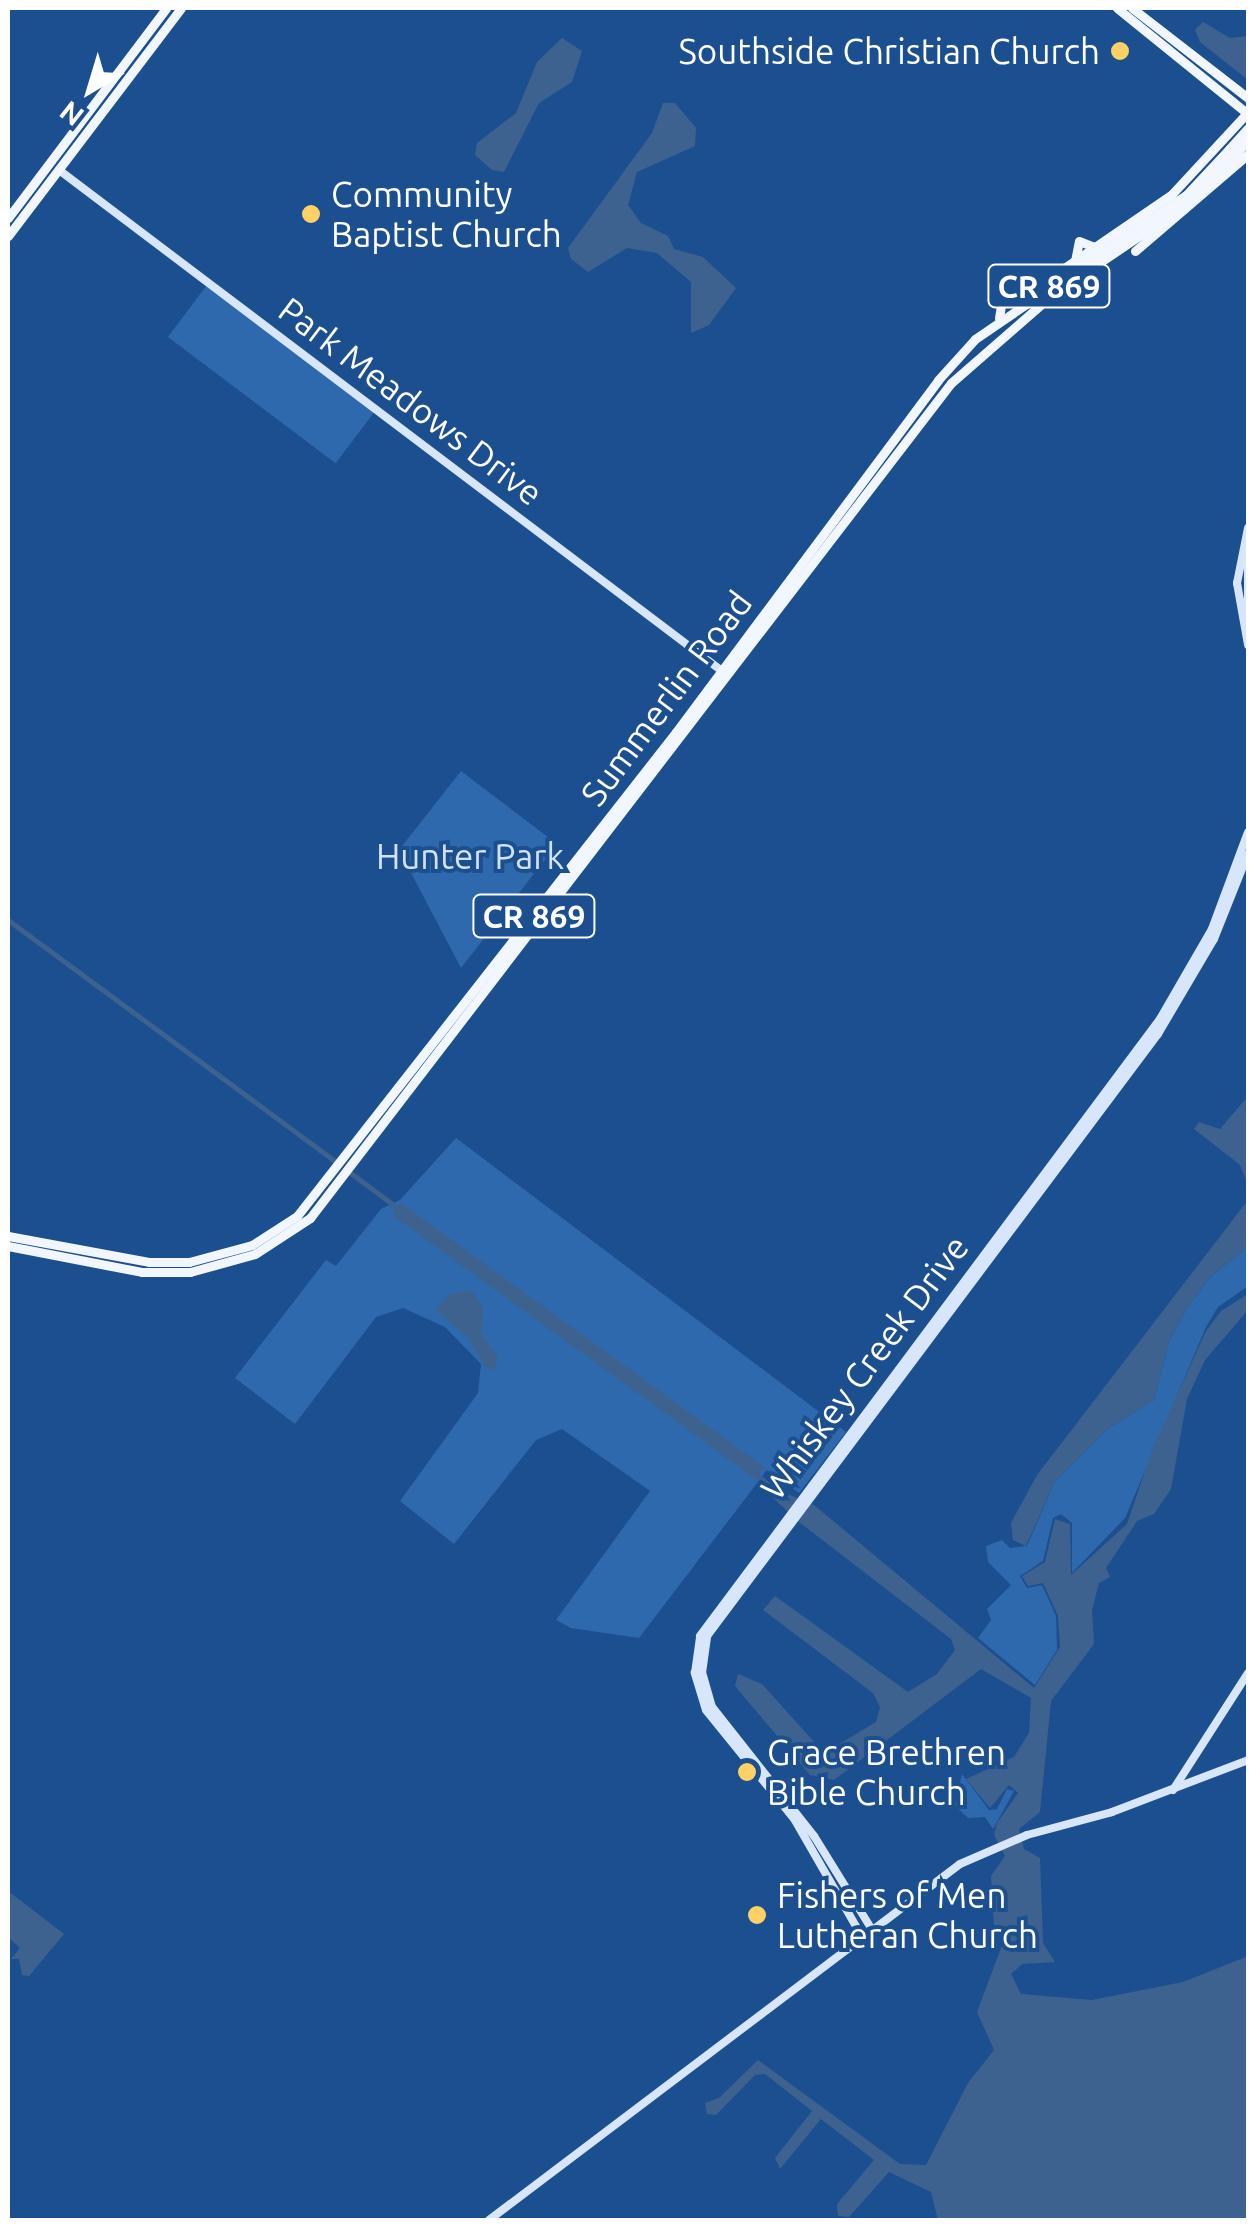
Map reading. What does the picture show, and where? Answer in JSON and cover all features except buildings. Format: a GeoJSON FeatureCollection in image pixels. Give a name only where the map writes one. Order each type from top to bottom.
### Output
{"type":"FeatureCollection","features":[{"type":"Feature","properties":{"kind":"main road"},"geometry":{"type":"LineString","coordinates":[[8,218],[166,8]]}},
{"type":"Feature","properties":{"kind":"main road"},"geometry":{"type":"LineString","coordinates":[[8,236],[181,8]]}},
{"type":"Feature","properties":{"kind":"main road"},"geometry":{"type":"LineString","coordinates":[[1117,8],[1248,113]]}},
{"type":"Feature","properties":{"kind":"main road"},"geometry":{"type":"LineString","coordinates":[[1132,8],[1248,98]]}},
{"type":"Feature","properties":{"kind":"main road"},"geometry":{"type":"LineString","coordinates":[[1226,98],[1243,128]]}},
{"type":"Feature","properties":{"kind":"main road","name":"Summerlin Road"},"geometry":{"type":"LineString","coordinates":[[8,1246],[142,1272],[203,1270],[278,1242],[339,1177],[935,403],[1022,319],[1132,246],[1231,147],[1248,113]]}},
{"type":"Feature","properties":{"kind":"main road"},"geometry":{"type":"LineString","coordinates":[[59,170],[71,135]]}},
{"type":"Feature","properties":{"kind":"main road","name":"Summerlin Road"},"geometry":{"type":"LineString","coordinates":[[726,674],[917,406],[975,340],[1157,218],[1231,147],[1248,140]]}},
{"type":"Feature","properties":{"kind":"main road"},"geometry":{"type":"LineString","coordinates":[[975,340],[1042,283],[1172,194],[1231,147],[1247,147],[1233,169]]}},
{"type":"Feature","properties":{"kind":"main road"},"geometry":{"type":"LineString","coordinates":[[1022,319],[1160,235],[1248,154]]}},
{"type":"Feature","properties":{"kind":"main road"},"geometry":{"type":"LineString","coordinates":[[15,226],[28,192]]}},
{"type":"Feature","properties":{"kind":"main road"},"geometry":{"type":"LineString","coordinates":[[999,318],[1004,288],[1017,294],[1042,283]]}},
{"type":"Feature","properties":{"kind":"main road","name":"Summerlin Road"},"geometry":{"type":"LineString","coordinates":[[8,1236],[149,1262],[202,1260],[275,1232],[339,1177]]}},
{"type":"Feature","properties":{"kind":"street","name":"Park Meadows Drive"},"geometry":{"type":"LineString","coordinates":[[59,170],[726,674]]}},
{"type":"Feature","properties":{"kind":"street"},"geometry":{"type":"LineString","coordinates":[[1248,528],[1237,583],[1248,645]]}},
{"type":"Feature","properties":{"kind":"street"},"geometry":{"type":"LineString","coordinates":[[1248,548],[1248,620]]}},
{"type":"Feature","properties":{"kind":"street","name":"Whiskey Creek Drive"},"geometry":{"type":"LineString","coordinates":[[804,1498],[1160,1019],[1212,928],[1248,832]]}},
{"type":"Feature","properties":{"kind":"street","name":"Whiskey Creek Drive"},"geometry":{"type":"LineString","coordinates":[[861,1935],[795,1820],[709,1714],[696,1680],[704,1626],[1158,1034],[1207,952],[1248,854]]}},
{"type":"Feature","properties":{"kind":"street","name":"Whiskey Creek Drive"},"geometry":{"type":"LineString","coordinates":[[790,1516],[712,1626],[702,1657],[704,1683],[715,1711],[814,1836],[871,1928]]}},
{"type":"Feature","properties":{"kind":"street"},"geometry":{"type":"LineString","coordinates":[[1173,1790],[1248,1673]]}},
{"type":"Feature","properties":{"kind":"street"},"geometry":{"type":"LineString","coordinates":[[489,2220],[934,1880],[995,1847],[1173,1790],[1248,1760]]}},
{"type":"Feature","properties":{"kind":"green space"},"geometry":{"type":"Polygon","coordinates":[[[207,285],[375,411],[336,463],[168,337],[207,285]]]}},
{"type":"Feature","properties":{"kind":"green space","name":"Hunter Park"},"geometry":{"type":"Polygon","coordinates":[[[461,771],[557,844],[461,968],[399,850],[461,771]]]}},
{"type":"Feature","properties":{"kind":"green space"},"geometry":{"type":"Polygon","coordinates":[[[456,1138],[846,1432],[799,1493],[767,1470],[639,1638],[571,1628],[556,1620],[650,1491],[562,1429],[536,1440],[454,1544],[400,1501],[478,1393],[481,1364],[445,1327],[403,1308],[376,1317],[295,1424],[235,1378],[326,1260],[336,1266],[381,1209],[400,1200],[456,1138]]]}},
{"type":"Feature","properties":{"kind":"green space"},"geometry":{"type":"Polygon","coordinates":[[[1248,1247],[1248,1286],[1218,1307],[1206,1327],[1125,1518],[1072,1573],[1072,1523],[1061,1514],[1053,1518],[1043,1561],[1020,1576],[1027,1588],[1042,1585],[1056,1616],[1057,1650],[1035,1685],[978,1638],[991,1620],[987,1609],[1011,1585],[988,1562],[986,1546],[1002,1540],[1010,1548],[1027,1546],[1055,1481],[1107,1429],[1154,1400],[1169,1342],[1186,1310],[1209,1278],[1248,1247]]]}},
{"type":"Feature","properties":{"kind":"green space"},"geometry":{"type":"Polygon","coordinates":[[[962,1774],[989,1810],[997,1809],[1007,1789],[1014,1791],[993,1829],[985,1817],[968,1818],[955,1806],[962,1774]]]}},
{"type":"Feature","properties":{"kind":"shaded area"},"geometry":{"type":"Polygon","coordinates":[[[1203,22],[1230,38],[1248,36],[1248,80],[1200,42],[1195,30],[1203,22]]]}},
{"type":"Feature","properties":{"kind":"shaded area"},"geometry":{"type":"Polygon","coordinates":[[[562,38],[582,51],[572,82],[539,103],[504,172],[492,170],[475,155],[477,143],[516,113],[537,62],[562,38]]]}},
{"type":"Feature","properties":{"kind":"shaded area"},"geometry":{"type":"Polygon","coordinates":[[[663,103],[675,103],[696,128],[695,146],[637,172],[628,205],[641,223],[668,236],[674,249],[703,257],[736,288],[709,325],[691,333],[691,282],[657,253],[627,248],[588,272],[571,259],[568,248],[652,133],[663,103]]]}},
{"type":"Feature","properties":{"kind":"shaded area"},"geometry":{"type":"Polygon","coordinates":[[[1248,1096],[1248,1185],[1240,1165],[1194,1129],[1199,1122],[1220,1129],[1248,1096]]]}},
{"type":"Feature","properties":{"kind":"shaded area"},"geometry":{"type":"Polygon","coordinates":[[[1248,1200],[1248,1247],[1209,1278],[1186,1310],[1169,1342],[1154,1400],[1107,1429],[1055,1481],[1026,1546],[1013,1540],[1011,1523],[1037,1475],[1248,1200]]]}},
{"type":"Feature","properties":{"kind":"shaded area"},"geometry":{"type":"Polygon","coordinates":[[[401,1203],[764,1467],[755,1479],[392,1215],[401,1203]]]}},
{"type":"Feature","properties":{"kind":"shaded area"},"geometry":{"type":"Polygon","coordinates":[[[472,1291],[483,1307],[482,1334],[498,1357],[495,1370],[485,1367],[469,1339],[435,1309],[451,1293],[472,1291]]]}},
{"type":"Feature","properties":{"kind":"shaded area"},"geometry":{"type":"Polygon","coordinates":[[[1248,1294],[1248,1310],[1205,1360],[1187,1399],[1171,1489],[1154,1514],[1137,1521],[1106,1568],[1110,1577],[1099,1583],[1092,1610],[1094,1644],[1051,1701],[1040,1812],[1019,1829],[1024,1849],[1040,1858],[1043,1943],[1055,1962],[1022,1964],[1011,1974],[1021,1994],[1092,2000],[1183,1982],[1248,1956],[1248,2220],[938,2220],[931,2192],[889,2172],[849,2217],[838,2216],[837,2204],[874,2160],[821,2119],[780,2169],[775,2158],[812,2111],[765,2074],[755,2075],[716,2115],[707,2114],[705,2103],[719,2098],[758,2060],[900,2164],[926,2165],[968,2083],[994,2050],[977,2012],[1004,1940],[994,1927],[991,1876],[1005,1856],[994,1835],[997,1823],[1018,1793],[1009,1785],[990,1808],[966,1779],[1014,1757],[1029,1733],[1031,1698],[981,1669],[834,1780],[810,1775],[735,1686],[738,1674],[762,1684],[824,1753],[876,1722],[880,1707],[873,1693],[763,1610],[775,1596],[908,1692],[937,1674],[955,1650],[951,1639],[799,1522],[771,1496],[771,1487],[814,1505],[1034,1688],[1060,1647],[1058,1616],[1043,1583],[1028,1586],[1022,1576],[1045,1562],[1055,1519],[1070,1524],[1071,1575],[1127,1524],[1152,1450],[1206,1331],[1221,1311],[1248,1294]]]}},
{"type":"Feature","properties":{"kind":"shaded area"},"geometry":{"type":"Polygon","coordinates":[[[8,1891],[64,1934],[29,1976],[22,1975],[19,1959],[11,1959],[20,1948],[8,1937],[8,1891]]]}},
{"type":"Feature","properties":{"kind":"waterway"},"geometry":{"type":"LineString","coordinates":[[8,920],[339,1164]]}},
{"type":"Feature","properties":{"kind":"waterway"},"geometry":{"type":"LineString","coordinates":[[348,1171],[399,1209]]}},
{"type":"Feature","properties":{"kind":"waterway"},"geometry":{"type":"LineString","coordinates":[[753,1473],[776,1490]]}},
{"type":"Feature","properties":{"kind":"place","name":"Southside Christian Church"},"geometry":{"type":"Point","coordinates":[1120,51]}},
{"type":"Feature","properties":{"kind":"place","name":"Community Baptist Church"},"geometry":{"type":"Point","coordinates":[311,214]}},
{"type":"Feature","properties":{"kind":"place","name":"Grace Brethren Bible Church"},"geometry":{"type":"Point","coordinates":[747,1772]}},
{"type":"Feature","properties":{"kind":"place","name":"Fishers of Men Lutheran Church"},"geometry":{"type":"Point","coordinates":[757,1915]}}]}
